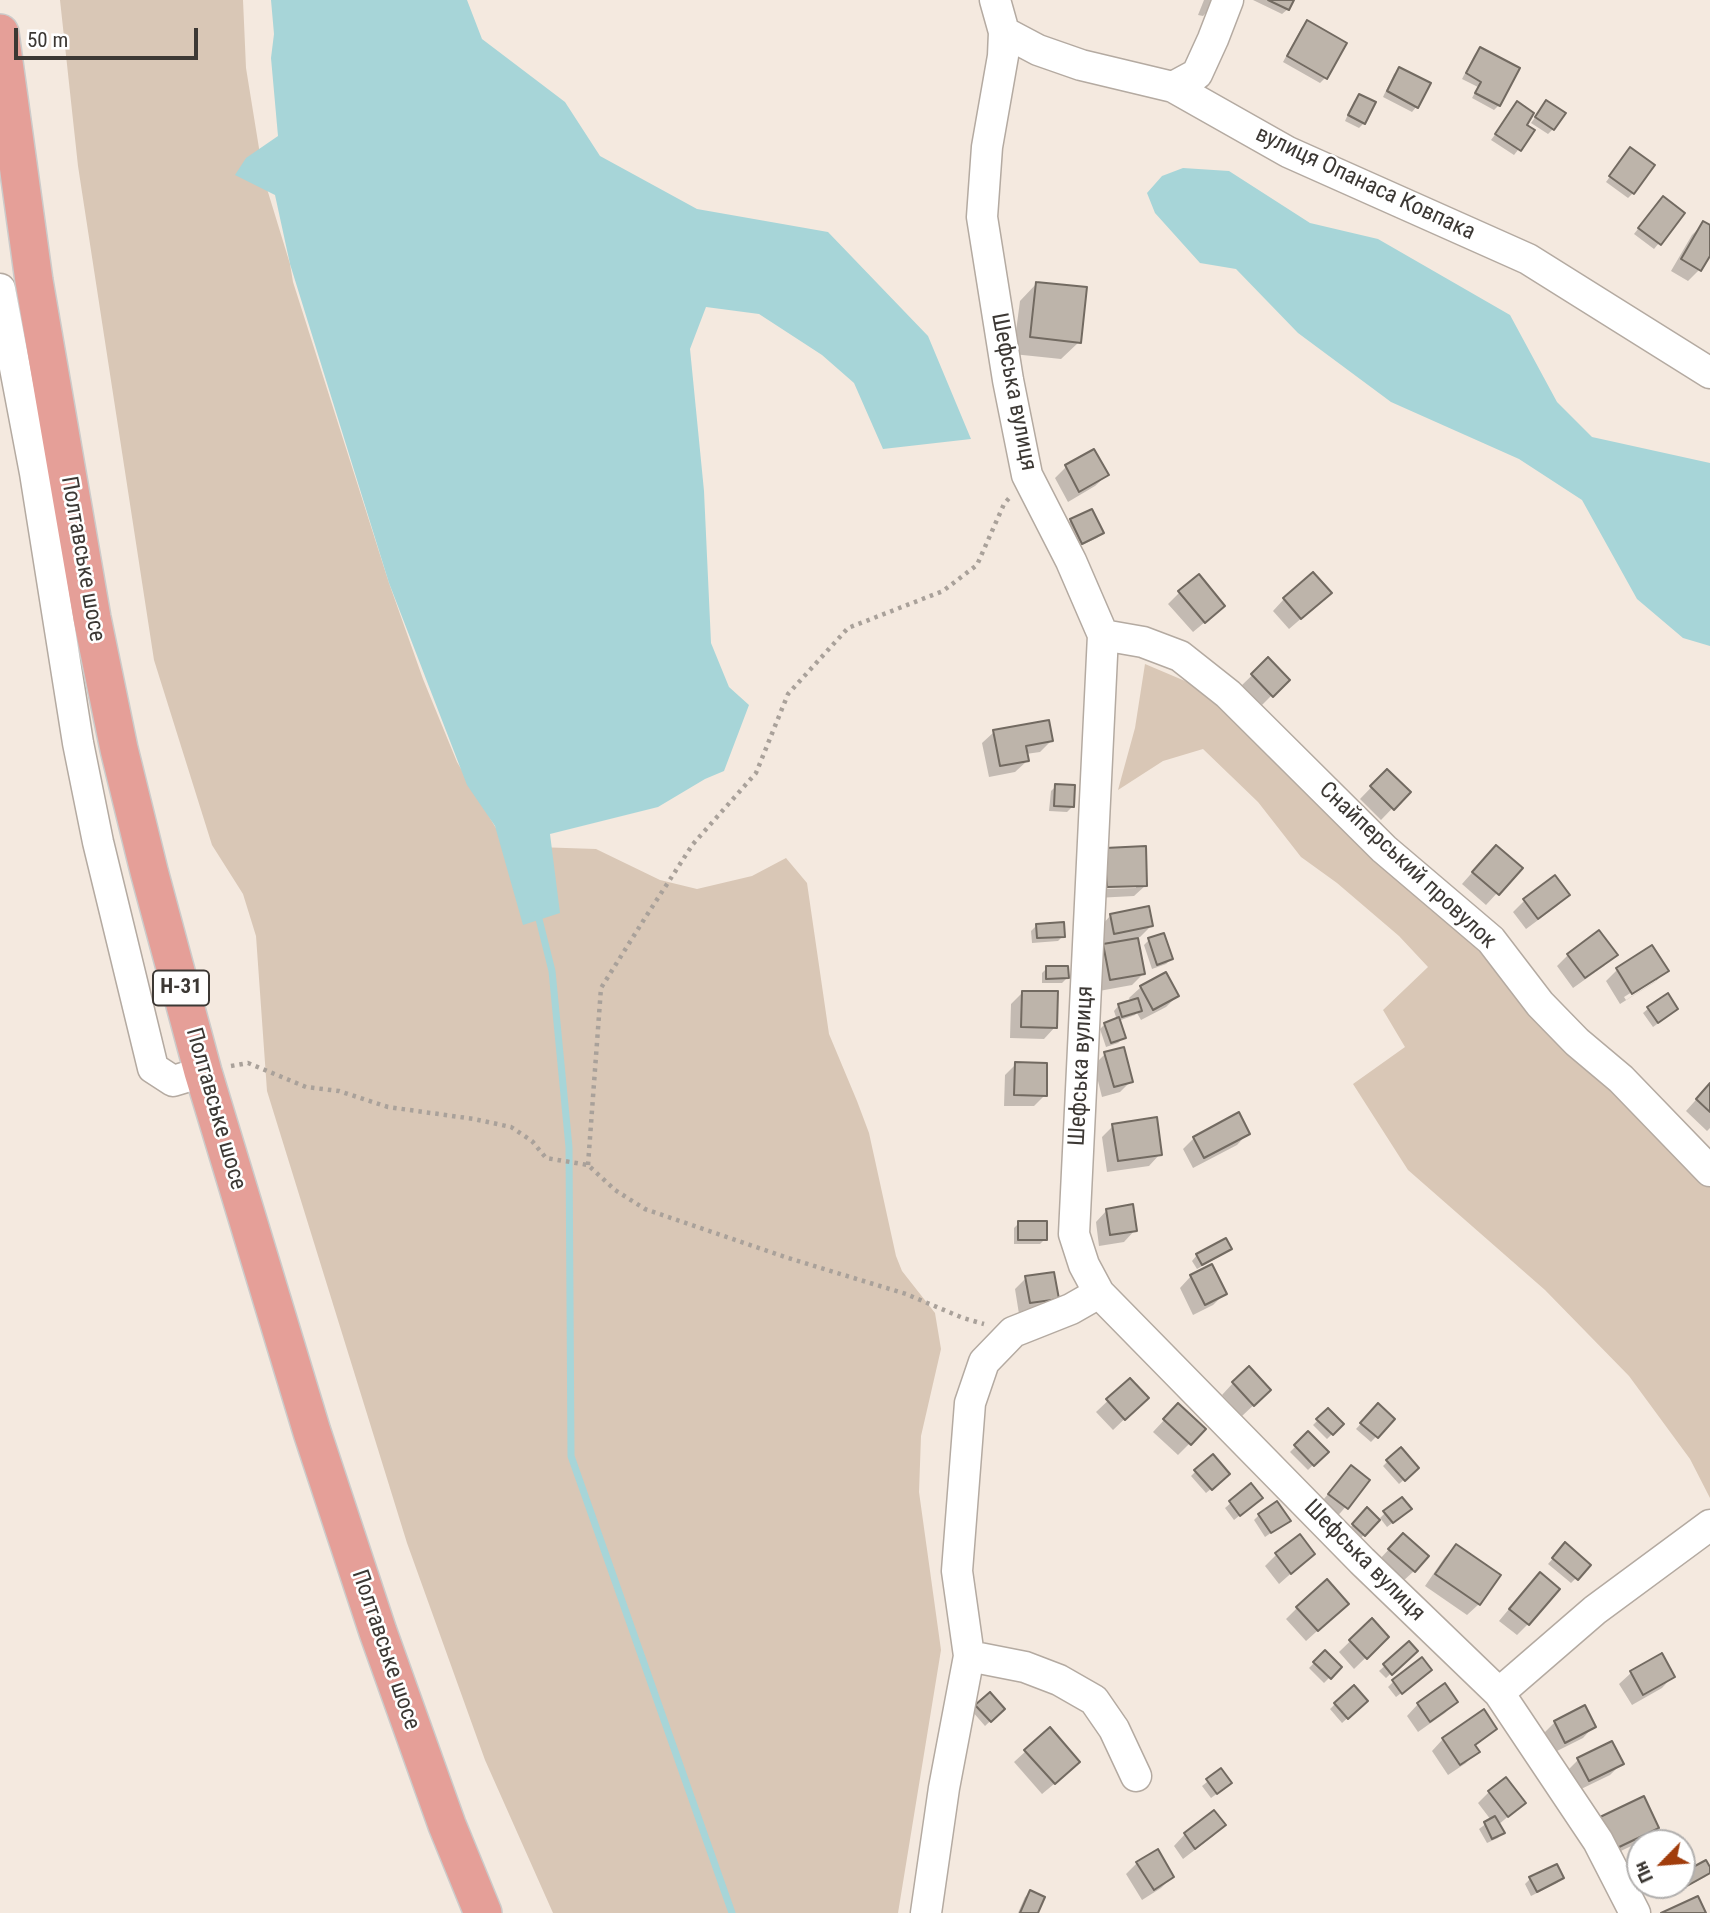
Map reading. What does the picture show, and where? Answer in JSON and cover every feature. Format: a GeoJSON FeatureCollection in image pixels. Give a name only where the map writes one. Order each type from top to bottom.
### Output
{"type":"FeatureCollection","features":[{"type":"Feature","properties":{"kind":"main road","name":"Полтавське шосе"},"geometry":{"type":"LineString","coordinates":[[0,33],[34,281],[92,618],[125,773],[203,1072],[312,1432],[378,1632],[447,1825],[483,1913]]}},
{"type":"Feature","properties":{"kind":"street","name":"Шефська вулиця"},"geometry":{"type":"LineString","coordinates":[[995,0],[1003,32],[1003,56],[987,146],[982,216],[1008,380],[1027,475],[1071,561],[1103,635],[1074,1234],[1084,1265],[1099,1293],[1362,1561],[1499,1693],[1598,1841],[1635,1913]]}},
{"type":"Feature","properties":{"kind":"street"},"geometry":{"type":"LineString","coordinates":[[1173,86],[1197,74],[1227,0]]}},
{"type":"Feature","properties":{"kind":"street","name":"вулиця Опанаса Ковпака"},"geometry":{"type":"LineString","coordinates":[[1003,32],[1038,50],[1081,65],[1173,86],[1287,152],[1528,259],[1710,373]]}},
{"type":"Feature","properties":{"kind":"street"},"geometry":{"type":"LineString","coordinates":[[0,289],[35,472],[78,743],[98,842],[153,1068],[173,1081],[203,1072]]}},
{"type":"Feature","properties":{"kind":"street","name":"Снайперський провулок"},"geometry":{"type":"LineString","coordinates":[[1103,635],[1143,642],[1180,656],[1228,694],[1384,849],[1491,940],[1540,1004],[1577,1042],[1621,1079],[1710,1171]]}},
{"type":"Feature","properties":{"kind":"street"},"geometry":{"type":"LineString","coordinates":[[926,1913],[944,1788],[969,1656],[957,1571],[970,1404],[985,1362],[1013,1332],[1071,1309],[1099,1293]]}},
{"type":"Feature","properties":{"kind":"street"},"geometry":{"type":"LineString","coordinates":[[1499,1693],[1595,1610],[1710,1525]]}},
{"type":"Feature","properties":{"kind":"street"},"geometry":{"type":"LineString","coordinates":[[969,1656],[1025,1667],[1059,1680],[1094,1700],[1114,1729],[1136,1776]]}},
{"type":"Feature","properties":{"kind":"path"},"geometry":{"type":"LineString","coordinates":[[588,1165],[601,988],[692,844],[756,774],[788,694],[848,628],[943,591],[977,565],[1004,503],[1027,475]]}},
{"type":"Feature","properties":{"kind":"path"},"geometry":{"type":"LineString","coordinates":[[203,1072],[248,1063],[306,1087],[339,1091],[388,1107],[510,1127],[532,1140],[546,1158],[588,1165],[615,1191],[645,1209],[785,1257],[906,1294],[963,1318],[1013,1332]]}},
{"type":"Feature","properties":{"kind":"shaded area"},"geometry":{"type":"Polygon","coordinates":[[[60,0],[243,0],[246,68],[264,179],[293,282],[389,583],[423,679],[457,762],[500,835],[536,847],[596,849],[660,880],[697,889],[752,876],[786,858],[807,883],[829,1034],[869,1133],[896,1256],[902,1271],[935,1313],[941,1349],[921,1436],[919,1492],[941,1650],[898,1913],[553,1913],[485,1760],[407,1543],[267,1091],[256,936],[243,894],[212,845],[154,660],[78,166],[60,0]]]}},
{"type":"Feature","properties":{"kind":"shaded area"},"geometry":{"type":"Polygon","coordinates":[[[1145,664],[1204,689],[1459,927],[1710,1179],[1710,1498],[1690,1459],[1629,1376],[1545,1290],[1408,1170],[1353,1084],[1405,1047],[1383,1010],[1428,967],[1399,936],[1337,883],[1301,857],[1258,802],[1203,749],[1163,761],[1118,790],[1135,728],[1145,664]]]}},
{"type":"Feature","properties":{"kind":"water"},"geometry":{"type":"Polygon","coordinates":[[[271,0],[467,0],[482,39],[565,102],[600,156],[697,209],[828,232],[928,336],[971,439],[883,449],[854,383],[822,355],[759,314],[706,307],[690,349],[704,491],[711,643],[729,687],[749,705],[724,771],[658,807],[550,834],[560,913],[523,925],[495,826],[467,785],[389,583],[290,264],[275,195],[235,175],[246,158],[278,136],[271,58],[274,34],[271,0]]]}},
{"type":"Feature","properties":{"kind":"water"},"geometry":{"type":"Polygon","coordinates":[[[1183,168],[1229,171],[1310,223],[1378,239],[1510,315],[1557,402],[1592,437],[1710,463],[1710,646],[1683,638],[1637,599],[1582,500],[1519,459],[1391,402],[1298,333],[1236,269],[1200,263],[1155,213],[1147,193],[1162,176],[1183,168]]]}},
{"type":"Feature","properties":{"kind":"building"},"geometry":{"type":"Polygon","coordinates":[[[1268,0],[1294,0],[1289,10],[1268,0]]]}},
{"type":"Feature","properties":{"kind":"building"},"geometry":{"type":"Polygon","coordinates":[[[1307,20],[1347,43],[1327,79],[1287,56],[1307,20]]]}},
{"type":"Feature","properties":{"kind":"building"},"geometry":{"type":"Polygon","coordinates":[[[1480,47],[1520,68],[1500,106],[1475,93],[1481,82],[1466,73],[1480,47]]]}},
{"type":"Feature","properties":{"kind":"building"},"geometry":{"type":"Polygon","coordinates":[[[1399,67],[1431,83],[1418,108],[1387,91],[1399,67]]]}},
{"type":"Feature","properties":{"kind":"building"},"geometry":{"type":"Polygon","coordinates":[[[1359,94],[1376,102],[1365,124],[1348,115],[1359,94]]]}},
{"type":"Feature","properties":{"kind":"building"},"geometry":{"type":"Polygon","coordinates":[[[1546,100],[1566,113],[1554,130],[1535,117],[1546,100]]]}},
{"type":"Feature","properties":{"kind":"building"},"geometry":{"type":"Polygon","coordinates":[[[1517,101],[1534,113],[1527,125],[1535,130],[1521,151],[1495,134],[1517,101]]]}},
{"type":"Feature","properties":{"kind":"building"},"geometry":{"type":"Polygon","coordinates":[[[1630,147],[1655,165],[1634,194],[1609,176],[1630,147]]]}},
{"type":"Feature","properties":{"kind":"building"},"geometry":{"type":"Polygon","coordinates":[[[1663,196],[1685,213],[1661,245],[1638,228],[1663,196]]]}},
{"type":"Feature","properties":{"kind":"building"},"geometry":{"type":"Polygon","coordinates":[[[1703,221],[1710,225],[1710,256],[1701,271],[1681,259],[1703,221]]]}},
{"type":"Feature","properties":{"kind":"building"},"geometry":{"type":"Polygon","coordinates":[[[1036,282],[1087,287],[1081,343],[1030,337],[1036,282]]]}},
{"type":"Feature","properties":{"kind":"building"},"geometry":{"type":"Polygon","coordinates":[[[1094,449],[1109,475],[1079,492],[1065,465],[1094,449]]]}},
{"type":"Feature","properties":{"kind":"building"},"geometry":{"type":"Polygon","coordinates":[[[1092,509],[1104,533],[1082,544],[1070,519],[1092,509]]]}},
{"type":"Feature","properties":{"kind":"building"},"geometry":{"type":"Polygon","coordinates":[[[1313,572],[1332,593],[1301,619],[1283,598],[1313,572]]]}},
{"type":"Feature","properties":{"kind":"building"},"geometry":{"type":"Polygon","coordinates":[[[1199,574],[1225,606],[1205,623],[1178,591],[1199,574]]]}},
{"type":"Feature","properties":{"kind":"building"},"geometry":{"type":"Polygon","coordinates":[[[1268,657],[1290,680],[1273,697],[1251,674],[1268,657]]]}},
{"type":"Feature","properties":{"kind":"building"},"geometry":{"type":"Polygon","coordinates":[[[1049,720],[1053,741],[1026,746],[1029,761],[1000,766],[993,730],[1049,720]]]}},
{"type":"Feature","properties":{"kind":"building"},"geometry":{"type":"Polygon","coordinates":[[[1387,769],[1411,792],[1394,810],[1370,786],[1387,769]]]}},
{"type":"Feature","properties":{"kind":"building"},"geometry":{"type":"Polygon","coordinates":[[[1055,784],[1075,785],[1074,807],[1054,806],[1055,784]]]}},
{"type":"Feature","properties":{"kind":"building"},"geometry":{"type":"Polygon","coordinates":[[[1496,845],[1523,868],[1499,895],[1472,872],[1496,845]]]}},
{"type":"Feature","properties":{"kind":"building"},"geometry":{"type":"Polygon","coordinates":[[[1146,846],[1147,886],[1107,887],[1105,848],[1146,846]]]}},
{"type":"Feature","properties":{"kind":"building"},"geometry":{"type":"Polygon","coordinates":[[[1555,875],[1570,895],[1538,919],[1523,899],[1555,875]]]}},
{"type":"Feature","properties":{"kind":"building"},"geometry":{"type":"Polygon","coordinates":[[[1149,906],[1153,926],[1114,934],[1110,914],[1149,906]]]}},
{"type":"Feature","properties":{"kind":"building"},"geometry":{"type":"Polygon","coordinates":[[[1064,922],[1065,937],[1037,938],[1036,924],[1064,922]]]}},
{"type":"Feature","properties":{"kind":"building"},"geometry":{"type":"Polygon","coordinates":[[[1599,930],[1618,955],[1585,978],[1567,954],[1599,930]]]}},
{"type":"Feature","properties":{"kind":"building"},"geometry":{"type":"Polygon","coordinates":[[[1164,933],[1173,959],[1157,965],[1148,938],[1164,933]]]}},
{"type":"Feature","properties":{"kind":"building"},"geometry":{"type":"Polygon","coordinates":[[[1138,938],[1145,974],[1110,980],[1103,944],[1138,938]]]}},
{"type":"Feature","properties":{"kind":"building"},"geometry":{"type":"Polygon","coordinates":[[[1652,945],[1669,971],[1632,994],[1616,968],[1652,945]]]}},
{"type":"Feature","properties":{"kind":"building"},"geometry":{"type":"Polygon","coordinates":[[[1046,966],[1068,966],[1069,978],[1046,979],[1046,966]]]}},
{"type":"Feature","properties":{"kind":"building"},"geometry":{"type":"Polygon","coordinates":[[[1166,972],[1179,996],[1153,1010],[1140,986],[1166,972]]]}},
{"type":"Feature","properties":{"kind":"building"},"geometry":{"type":"Polygon","coordinates":[[[1022,991],[1058,991],[1057,1028],[1021,1027],[1022,991]]]}},
{"type":"Feature","properties":{"kind":"building"},"geometry":{"type":"Polygon","coordinates":[[[1668,993],[1678,1009],[1658,1023],[1647,1007],[1668,993]]]}},
{"type":"Feature","properties":{"kind":"building"},"geometry":{"type":"Polygon","coordinates":[[[1138,998],[1142,1011],[1122,1017],[1118,1004],[1138,998]]]}},
{"type":"Feature","properties":{"kind":"building"},"geometry":{"type":"Polygon","coordinates":[[[1119,1017],[1126,1038],[1111,1043],[1104,1023],[1119,1017]]]}},
{"type":"Feature","properties":{"kind":"building"},"geometry":{"type":"Polygon","coordinates":[[[1124,1047],[1133,1082],[1114,1087],[1104,1052],[1124,1047]]]}},
{"type":"Feature","properties":{"kind":"building"},"geometry":{"type":"Polygon","coordinates":[[[1015,1062],[1047,1063],[1047,1096],[1014,1095],[1015,1062]]]}},
{"type":"Feature","properties":{"kind":"building"},"geometry":{"type":"Polygon","coordinates":[[[1710,1083],[1710,1112],[1696,1099],[1710,1083]]]}},
{"type":"Feature","properties":{"kind":"building"},"geometry":{"type":"Polygon","coordinates":[[[1239,1112],[1250,1134],[1204,1158],[1193,1137],[1239,1112]]]}},
{"type":"Feature","properties":{"kind":"building"},"geometry":{"type":"Polygon","coordinates":[[[1157,1117],[1162,1155],[1118,1161],[1112,1124],[1157,1117]]]}},
{"type":"Feature","properties":{"kind":"building"},"geometry":{"type":"Polygon","coordinates":[[[1133,1204],[1137,1231],[1110,1235],[1106,1209],[1133,1204]]]}},
{"type":"Feature","properties":{"kind":"building"},"geometry":{"type":"Polygon","coordinates":[[[1018,1221],[1047,1221],[1047,1240],[1018,1240],[1018,1221]]]}},
{"type":"Feature","properties":{"kind":"building"},"geometry":{"type":"Polygon","coordinates":[[[1226,1238],[1232,1249],[1202,1265],[1196,1254],[1226,1238]]]}},
{"type":"Feature","properties":{"kind":"building"},"geometry":{"type":"Polygon","coordinates":[[[1212,1264],[1227,1294],[1205,1305],[1190,1275],[1212,1264]]]}},
{"type":"Feature","properties":{"kind":"building"},"geometry":{"type":"Polygon","coordinates":[[[1054,1272],[1059,1299],[1030,1303],[1025,1276],[1054,1272]]]}},
{"type":"Feature","properties":{"kind":"building"},"geometry":{"type":"Polygon","coordinates":[[[1249,1366],[1271,1390],[1254,1406],[1232,1382],[1249,1366]]]}},
{"type":"Feature","properties":{"kind":"building"},"geometry":{"type":"Polygon","coordinates":[[[1130,1378],[1149,1398],[1125,1420],[1106,1399],[1130,1378]]]}},
{"type":"Feature","properties":{"kind":"building"},"geometry":{"type":"Polygon","coordinates":[[[1178,1403],[1206,1429],[1191,1445],[1163,1419],[1178,1403]]]}},
{"type":"Feature","properties":{"kind":"building"},"geometry":{"type":"Polygon","coordinates":[[[1378,1403],[1395,1419],[1378,1438],[1360,1423],[1378,1403]]]}},
{"type":"Feature","properties":{"kind":"building"},"geometry":{"type":"Polygon","coordinates":[[[1328,1408],[1344,1424],[1333,1435],[1316,1419],[1328,1408]]]}},
{"type":"Feature","properties":{"kind":"building"},"geometry":{"type":"Polygon","coordinates":[[[1308,1431],[1329,1452],[1314,1466],[1294,1445],[1308,1431]]]}},
{"type":"Feature","properties":{"kind":"building"},"geometry":{"type":"Polygon","coordinates":[[[1401,1447],[1419,1468],[1405,1481],[1386,1460],[1401,1447]]]}},
{"type":"Feature","properties":{"kind":"building"},"geometry":{"type":"Polygon","coordinates":[[[1213,1454],[1230,1474],[1212,1490],[1194,1470],[1213,1454]]]}},
{"type":"Feature","properties":{"kind":"building"},"geometry":{"type":"Polygon","coordinates":[[[1351,1465],[1370,1480],[1348,1509],[1328,1494],[1351,1465]]]}},
{"type":"Feature","properties":{"kind":"building"},"geometry":{"type":"Polygon","coordinates":[[[1251,1483],[1263,1498],[1240,1516],[1229,1501],[1251,1483]]]}},
{"type":"Feature","properties":{"kind":"building"},"geometry":{"type":"Polygon","coordinates":[[[1402,1497],[1412,1509],[1393,1523],[1383,1511],[1402,1497]]]}},
{"type":"Feature","properties":{"kind":"building"},"geometry":{"type":"Polygon","coordinates":[[[1277,1501],[1291,1521],[1271,1533],[1258,1514],[1277,1501]]]}},
{"type":"Feature","properties":{"kind":"building"},"geometry":{"type":"Polygon","coordinates":[[[1367,1507],[1380,1520],[1365,1536],[1352,1524],[1367,1507]]]}},
{"type":"Feature","properties":{"kind":"building"},"geometry":{"type":"Polygon","coordinates":[[[1403,1533],[1429,1556],[1415,1572],[1388,1549],[1403,1533]]]}},
{"type":"Feature","properties":{"kind":"building"},"geometry":{"type":"Polygon","coordinates":[[[1300,1534],[1315,1554],[1291,1574],[1275,1553],[1300,1534]]]}},
{"type":"Feature","properties":{"kind":"building"},"geometry":{"type":"Polygon","coordinates":[[[1565,1542],[1591,1565],[1578,1580],[1552,1558],[1565,1542]]]}},
{"type":"Feature","properties":{"kind":"building"},"geometry":{"type":"Polygon","coordinates":[[[1456,1544],[1501,1575],[1480,1605],[1435,1574],[1456,1544]]]}},
{"type":"Feature","properties":{"kind":"building"},"geometry":{"type":"Polygon","coordinates":[[[1540,1572],[1560,1589],[1529,1625],[1509,1609],[1540,1572]]]}},
{"type":"Feature","properties":{"kind":"building"},"geometry":{"type":"Polygon","coordinates":[[[1327,1579],[1349,1604],[1318,1631],[1296,1607],[1327,1579]]]}},
{"type":"Feature","properties":{"kind":"building"},"geometry":{"type":"Polygon","coordinates":[[[1372,1618],[1389,1637],[1367,1659],[1349,1640],[1372,1618]]]}},
{"type":"Feature","properties":{"kind":"building"},"geometry":{"type":"Polygon","coordinates":[[[1409,1641],[1418,1651],[1392,1675],[1383,1664],[1409,1641]]]}},
{"type":"Feature","properties":{"kind":"building"},"geometry":{"type":"Polygon","coordinates":[[[1325,1650],[1342,1667],[1331,1679],[1313,1662],[1325,1650]]]}},
{"type":"Feature","properties":{"kind":"building"},"geometry":{"type":"Polygon","coordinates":[[[1662,1653],[1675,1677],[1643,1695],[1630,1671],[1662,1653]]]}},
{"type":"Feature","properties":{"kind":"building"},"geometry":{"type":"Polygon","coordinates":[[[1422,1657],[1432,1670],[1402,1694],[1392,1680],[1422,1657]]]}},
{"type":"Feature","properties":{"kind":"building"},"geometry":{"type":"Polygon","coordinates":[[[1445,1683],[1458,1702],[1430,1722],[1417,1703],[1445,1683]]]}},
{"type":"Feature","properties":{"kind":"building"},"geometry":{"type":"Polygon","coordinates":[[[1354,1685],[1368,1701],[1348,1719],[1334,1703],[1354,1685]]]}},
{"type":"Feature","properties":{"kind":"building"},"geometry":{"type":"Polygon","coordinates":[[[990,1692],[1005,1709],[991,1722],[975,1705],[990,1692]]]}},
{"type":"Feature","properties":{"kind":"building"},"geometry":{"type":"Polygon","coordinates":[[[1585,1705],[1596,1727],[1565,1743],[1554,1721],[1585,1705]]]}},
{"type":"Feature","properties":{"kind":"building"},"geometry":{"type":"Polygon","coordinates":[[[1484,1709],[1497,1729],[1475,1745],[1480,1752],[1460,1765],[1442,1738],[1484,1709]]]}},
{"type":"Feature","properties":{"kind":"building"},"geometry":{"type":"Polygon","coordinates":[[[1050,1727],[1080,1762],[1055,1784],[1024,1750],[1050,1727]]]}},
{"type":"Feature","properties":{"kind":"building"},"geometry":{"type":"Polygon","coordinates":[[[1612,1741],[1624,1764],[1589,1781],[1577,1758],[1612,1741]]]}},
{"type":"Feature","properties":{"kind":"building"},"geometry":{"type":"Polygon","coordinates":[[[1221,1768],[1232,1783],[1217,1794],[1206,1779],[1221,1768]]]}},
{"type":"Feature","properties":{"kind":"building"},"geometry":{"type":"Polygon","coordinates":[[[1506,1777],[1526,1803],[1508,1817],[1488,1791],[1506,1777]]]}},
{"type":"Feature","properties":{"kind":"building"},"geometry":{"type":"Polygon","coordinates":[[[1644,1796],[1659,1828],[1626,1829],[1626,1844],[1615,1849],[1600,1817],[1644,1796]]]}},
{"type":"Feature","properties":{"kind":"building"},"geometry":{"type":"Polygon","coordinates":[[[1214,1810],[1226,1825],[1195,1849],[1184,1833],[1214,1810]]]}},
{"type":"Feature","properties":{"kind":"building"},"geometry":{"type":"Polygon","coordinates":[[[1495,1816],[1505,1833],[1492,1839],[1484,1822],[1495,1816]]]}},
{"type":"Feature","properties":{"kind":"building"},"geometry":{"type":"Polygon","coordinates":[[[1158,1849],[1174,1877],[1154,1890],[1136,1862],[1158,1849]]]}},
{"type":"Feature","properties":{"kind":"building"},"geometry":{"type":"Polygon","coordinates":[[[1706,1860],[1710,1873],[1696,1881],[1696,1865],[1706,1860]]]}},
{"type":"Feature","properties":{"kind":"building"},"geometry":{"type":"Polygon","coordinates":[[[1557,1864],[1564,1878],[1537,1892],[1529,1877],[1557,1864]]]}},
{"type":"Feature","properties":{"kind":"building"},"geometry":{"type":"Polygon","coordinates":[[[1030,1890],[1045,1897],[1038,1913],[1020,1913],[1030,1890]]]}},
{"type":"Feature","properties":{"kind":"building"},"geometry":{"type":"Polygon","coordinates":[[[1698,1896],[1706,1913],[1661,1913],[1696,1899],[1698,1896]]]}},
{"type":"Feature","properties":{"kind":"waterway"},"geometry":{"type":"LineString","coordinates":[[537,911],[552,971],[569,1147],[571,1456],[732,1913]]}}]}
